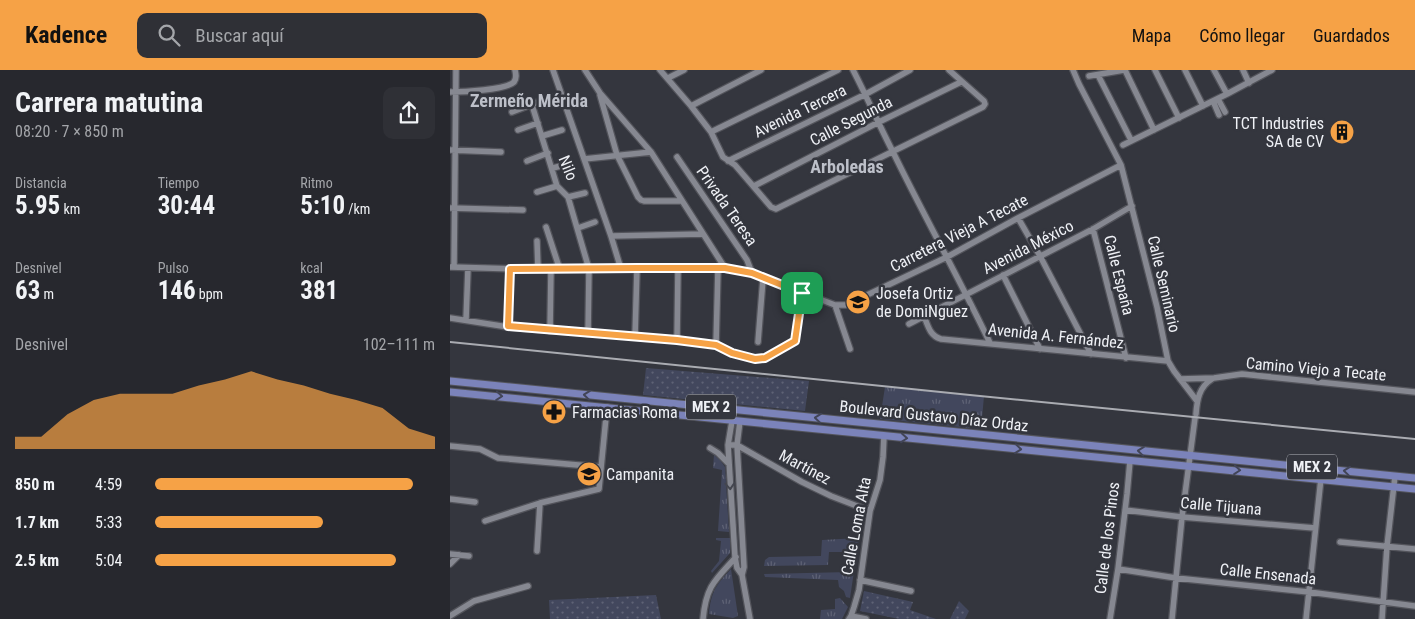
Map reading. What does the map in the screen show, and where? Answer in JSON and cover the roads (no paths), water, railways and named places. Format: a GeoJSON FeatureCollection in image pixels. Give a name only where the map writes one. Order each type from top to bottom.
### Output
{"type":"FeatureCollection","features":[{"type":"Feature","properties":{"kind":"main road","name":"Boulevard Gustavo Díaz Ordaz"},"geometry":{"type":"LineString","coordinates":[[450,381],[1415,478]]}},
{"type":"Feature","properties":{"kind":"main road","name":"Boulevard Gustavo Díaz Ordaz"},"geometry":{"type":"LineString","coordinates":[[450,392],[1130,461],[1321,478],[1415,489]]}},
{"type":"Feature","properties":{"kind":"main road"},"geometry":{"type":"LineString","coordinates":[[970,444],[971,434]]}},
{"type":"Feature","properties":{"kind":"street"},"geometry":{"type":"LineString","coordinates":[[456,70],[453,92],[452,267],[551,270],[725,268],[752,273],[763,279],[835,305],[850,348]]}},
{"type":"Feature","properties":{"kind":"street"},"geometry":{"type":"LineString","coordinates":[[453,92],[477,91],[512,84],[516,78],[515,70]]}},
{"type":"Feature","properties":{"kind":"street"},"geometry":{"type":"LineString","coordinates":[[553,70],[611,236],[620,270]]}},
{"type":"Feature","properties":{"kind":"street"},"geometry":{"type":"LineString","coordinates":[[585,70],[600,93],[651,152],[725,268]]}},
{"type":"Feature","properties":{"kind":"street"},"geometry":{"type":"LineString","coordinates":[[660,70],[711,132],[723,157],[735,165],[773,209],[983,106],[985,104],[984,101],[949,70]]}},
{"type":"Feature","properties":{"kind":"street"},"geometry":{"type":"LineString","coordinates":[[668,78],[684,70]]}},
{"type":"Feature","properties":{"kind":"street"},"geometry":{"type":"LineString","coordinates":[[691,106],[761,70]]}},
{"type":"Feature","properties":{"kind":"street"},"geometry":{"type":"LineString","coordinates":[[711,132],[825,73],[838,70]]}},
{"type":"Feature","properties":{"kind":"street"},"geometry":{"type":"LineString","coordinates":[[853,70],[892,152],[990,343]]}},
{"type":"Feature","properties":{"kind":"street","name":"Avenida Tercera"},"geometry":{"type":"LineString","coordinates":[[728,161],[866,94],[910,70]]}},
{"type":"Feature","properties":{"kind":"street","name":"Calle Seminario"},"geometry":{"type":"LineString","coordinates":[[1073,70],[1121,165],[1157,307],[1168,362],[1197,401]]}},
{"type":"Feature","properties":{"kind":"street"},"geometry":{"type":"LineString","coordinates":[[1089,76],[1125,70],[1154,130]]}},
{"type":"Feature","properties":{"kind":"street"},"geometry":{"type":"LineString","coordinates":[[1155,70],[1179,118]]}},
{"type":"Feature","properties":{"kind":"street"},"geometry":{"type":"LineString","coordinates":[[1185,70],[1203,106]]}},
{"type":"Feature","properties":{"kind":"street"},"geometry":{"type":"LineString","coordinates":[[1214,70],[1227,94]]}},
{"type":"Feature","properties":{"kind":"street"},"geometry":{"type":"LineString","coordinates":[[1243,70],[1249,83]]}},
{"type":"Feature","properties":{"kind":"street"},"geometry":{"type":"LineString","coordinates":[[1123,145],[1272,70]]}},
{"type":"Feature","properties":{"kind":"street"},"geometry":{"type":"LineString","coordinates":[[1098,75],[1131,140]]}},
{"type":"Feature","properties":{"kind":"street","name":"Calle Segunda"},"geometry":{"type":"LineString","coordinates":[[754,186],[961,82]]}},
{"type":"Feature","properties":{"kind":"street"},"geometry":{"type":"LineString","coordinates":[[600,93],[617,155],[641,200],[682,201]]}},
{"type":"Feature","properties":{"kind":"street"},"geometry":{"type":"LineString","coordinates":[[512,112],[551,98]]}},
{"type":"Feature","properties":{"kind":"street"},"geometry":{"type":"LineString","coordinates":[[1215,100],[1221,111]]}},
{"type":"Feature","properties":{"kind":"street","name":"Nilo"},"geometry":{"type":"LineString","coordinates":[[532,105],[557,186],[568,197],[589,269],[588,334]]}},
{"type":"Feature","properties":{"kind":"street"},"geometry":{"type":"LineString","coordinates":[[518,130],[538,123]]}},
{"type":"Feature","properties":{"kind":"street"},"geometry":{"type":"LineString","coordinates":[[542,136],[562,130]]}},
{"type":"Feature","properties":{"kind":"street"},"geometry":{"type":"LineString","coordinates":[[452,151],[501,152]]}},
{"type":"Feature","properties":{"kind":"street"},"geometry":{"type":"LineString","coordinates":[[584,159],[651,152]]}},
{"type":"Feature","properties":{"kind":"street"},"geometry":{"type":"LineString","coordinates":[[527,161],[548,153]]}},
{"type":"Feature","properties":{"kind":"street","name":"Privada Teresa"},"geometry":{"type":"LineString","coordinates":[[677,157],[747,260],[752,273]]}},
{"type":"Feature","properties":{"kind":"street"},"geometry":{"type":"LineString","coordinates":[[553,168],[568,164]]}},
{"type":"Feature","properties":{"kind":"street","name":"Carretera Vieja A Tecate"},"geometry":{"type":"LineString","coordinates":[[835,305],[846,305],[947,257],[1121,165]]}},
{"type":"Feature","properties":{"kind":"street"},"geometry":{"type":"LineString","coordinates":[[537,192],[557,186]]}},
{"type":"Feature","properties":{"kind":"street"},"geometry":{"type":"LineString","coordinates":[[568,197],[585,192]]}},
{"type":"Feature","properties":{"kind":"street","name":"Avenida México"},"geometry":{"type":"LineString","coordinates":[[908,324],[1093,229],[1132,206]]}},
{"type":"Feature","properties":{"kind":"street"},"geometry":{"type":"LineString","coordinates":[[452,208],[523,210]]}},
{"type":"Feature","properties":{"kind":"street"},"geometry":{"type":"LineString","coordinates":[[1018,218],[1091,354]]}},
{"type":"Feature","properties":{"kind":"street"},"geometry":{"type":"LineString","coordinates":[[578,228],[595,222]]}},
{"type":"Feature","properties":{"kind":"street"},"geometry":{"type":"LineString","coordinates":[[546,227],[560,270]]}},
{"type":"Feature","properties":{"kind":"street","name":"Calle España"},"geometry":{"type":"LineString","coordinates":[[1093,229],[1126,358]]}},
{"type":"Feature","properties":{"kind":"street"},"geometry":{"type":"LineString","coordinates":[[611,236],[703,234]]}},
{"type":"Feature","properties":{"kind":"street"},"geometry":{"type":"LineString","coordinates":[[537,241],[538,269]]}},
{"type":"Feature","properties":{"kind":"street"},"geometry":{"type":"LineString","coordinates":[[466,320],[468,268]]}},
{"type":"Feature","properties":{"kind":"street"},"geometry":{"type":"LineString","coordinates":[[634,337],[637,268]]}},
{"type":"Feature","properties":{"kind":"street"},"geometry":{"type":"LineString","coordinates":[[677,340],[678,268]]}},
{"type":"Feature","properties":{"kind":"street"},"geometry":{"type":"LineString","coordinates":[[716,345],[718,268]]}},
{"type":"Feature","properties":{"kind":"street"},"geometry":{"type":"LineString","coordinates":[[508,326],[510,269]]}},
{"type":"Feature","properties":{"kind":"street"},"geometry":{"type":"LineString","coordinates":[[550,330],[551,270]]}},
{"type":"Feature","properties":{"kind":"street"},"geometry":{"type":"LineString","coordinates":[[1004,275],[1040,349]]}},
{"type":"Feature","properties":{"kind":"street"},"geometry":{"type":"LineString","coordinates":[[758,342],[763,279]]}},
{"type":"Feature","properties":{"kind":"street"},"geometry":{"type":"LineString","coordinates":[[450,318],[508,326],[716,345],[744,357],[755,359],[765,358],[795,341],[802,293]]}},
{"type":"Feature","properties":{"kind":"street","name":"Avenida A. Fernández"},"geometry":{"type":"LineString","coordinates":[[924,316],[931,334],[935,338],[1168,362]]}},
{"type":"Feature","properties":{"kind":"street","name":"Camino Viejo a Tecate"},"geometry":{"type":"LineString","coordinates":[[1180,378],[1214,378],[1242,374],[1415,392]]}},
{"type":"Feature","properties":{"kind":"street"},"geometry":{"type":"LineString","coordinates":[[1172,619],[1182,517],[1197,401],[1203,387],[1214,378]]}},
{"type":"Feature","properties":{"kind":"street"},"geometry":{"type":"LineString","coordinates":[[485,521],[540,503],[599,490],[607,407]]}},
{"type":"Feature","properties":{"kind":"street"},"geometry":{"type":"LineString","coordinates":[[732,421],[728,445],[729,464],[737,568],[742,575]]}},
{"type":"Feature","properties":{"kind":"street"},"geometry":{"type":"LineString","coordinates":[[740,421],[737,446],[744,567],[742,575],[750,619]]}},
{"type":"Feature","properties":{"kind":"street","name":"Calle Loma Alta"},"geometry":{"type":"LineString","coordinates":[[850,618],[859,590],[870,511],[880,480],[884,436]]}},
{"type":"Feature","properties":{"kind":"street","name":"Martínez"},"geometry":{"type":"LineString","coordinates":[[728,445],[737,446],[816,489],[870,511]]}},
{"type":"Feature","properties":{"kind":"street"},"geometry":{"type":"LineString","coordinates":[[450,446],[480,449],[498,458],[601,467]]}},
{"type":"Feature","properties":{"kind":"street"},"geometry":{"type":"LineString","coordinates":[[710,448],[729,464]]}},
{"type":"Feature","properties":{"kind":"street","name":"Calle de los Pinos"},"geometry":{"type":"LineString","coordinates":[[1110,619],[1118,569],[1130,461]]}},
{"type":"Feature","properties":{"kind":"street"},"geometry":{"type":"LineString","coordinates":[[1382,619],[1387,546],[1395,476]]}},
{"type":"Feature","properties":{"kind":"street"},"geometry":{"type":"LineString","coordinates":[[1306,619],[1321,478]]}},
{"type":"Feature","properties":{"kind":"street"},"geometry":{"type":"LineString","coordinates":[[450,499],[475,502]]}},
{"type":"Feature","properties":{"kind":"street"},"geometry":{"type":"LineString","coordinates":[[537,552],[540,503]]}},
{"type":"Feature","properties":{"kind":"street","name":"Calle Tijuana"},"geometry":{"type":"LineString","coordinates":[[1125,510],[1182,517],[1315,528]]}},
{"type":"Feature","properties":{"kind":"street"},"geometry":{"type":"LineString","coordinates":[[1340,542],[1415,549]]}},
{"type":"Feature","properties":{"kind":"street"},"geometry":{"type":"LineString","coordinates":[[704,619],[705,601],[713,582],[742,550]]}},
{"type":"Feature","properties":{"kind":"street"},"geometry":{"type":"LineString","coordinates":[[450,554],[469,556]]}},
{"type":"Feature","properties":{"kind":"street"},"geometry":{"type":"LineString","coordinates":[[450,564],[459,555]]}},
{"type":"Feature","properties":{"kind":"street","name":"Calle Ensenada"},"geometry":{"type":"LineString","coordinates":[[1118,569],[1176,578],[1309,592],[1415,606]]}},
{"type":"Feature","properties":{"kind":"street"},"geometry":{"type":"LineString","coordinates":[[860,580],[911,591]]}},
{"type":"Feature","properties":{"kind":"street"},"geometry":{"type":"LineString","coordinates":[[450,616],[474,601],[528,586]]}},
{"type":"Feature","properties":{"kind":"street"},"geometry":{"type":"LineString","coordinates":[[850,618],[866,619]]}},
{"type":"Feature","properties":{"kind":"railway"},"geometry":{"type":"LineString","coordinates":[[450,342],[1415,439]]}},
{"type":"Feature","properties":{"kind":"place","name":"TCT Industries SA de CV"},"geometry":{"type":"Point","coordinates":[1342,132]}},
{"type":"Feature","properties":{"kind":"place","name":"Josefa Ortiz de DomiNguez"},"geometry":{"type":"Point","coordinates":[858,302]}},
{"type":"Feature","properties":{"kind":"place","name":"Farmacias Roma"},"geometry":{"type":"Point","coordinates":[554,412]}},
{"type":"Feature","properties":{"kind":"place","name":"Campanita"},"geometry":{"type":"Point","coordinates":[589,474]}},
{"type":"Feature","properties":{"kind":"district","name":"Zermeño Mérida"},"geometry":{"type":"Point","coordinates":[529,100]}},
{"type":"Feature","properties":{"kind":"district","name":"Arboledas"},"geometry":{"type":"Point","coordinates":[847,166]}}]}
